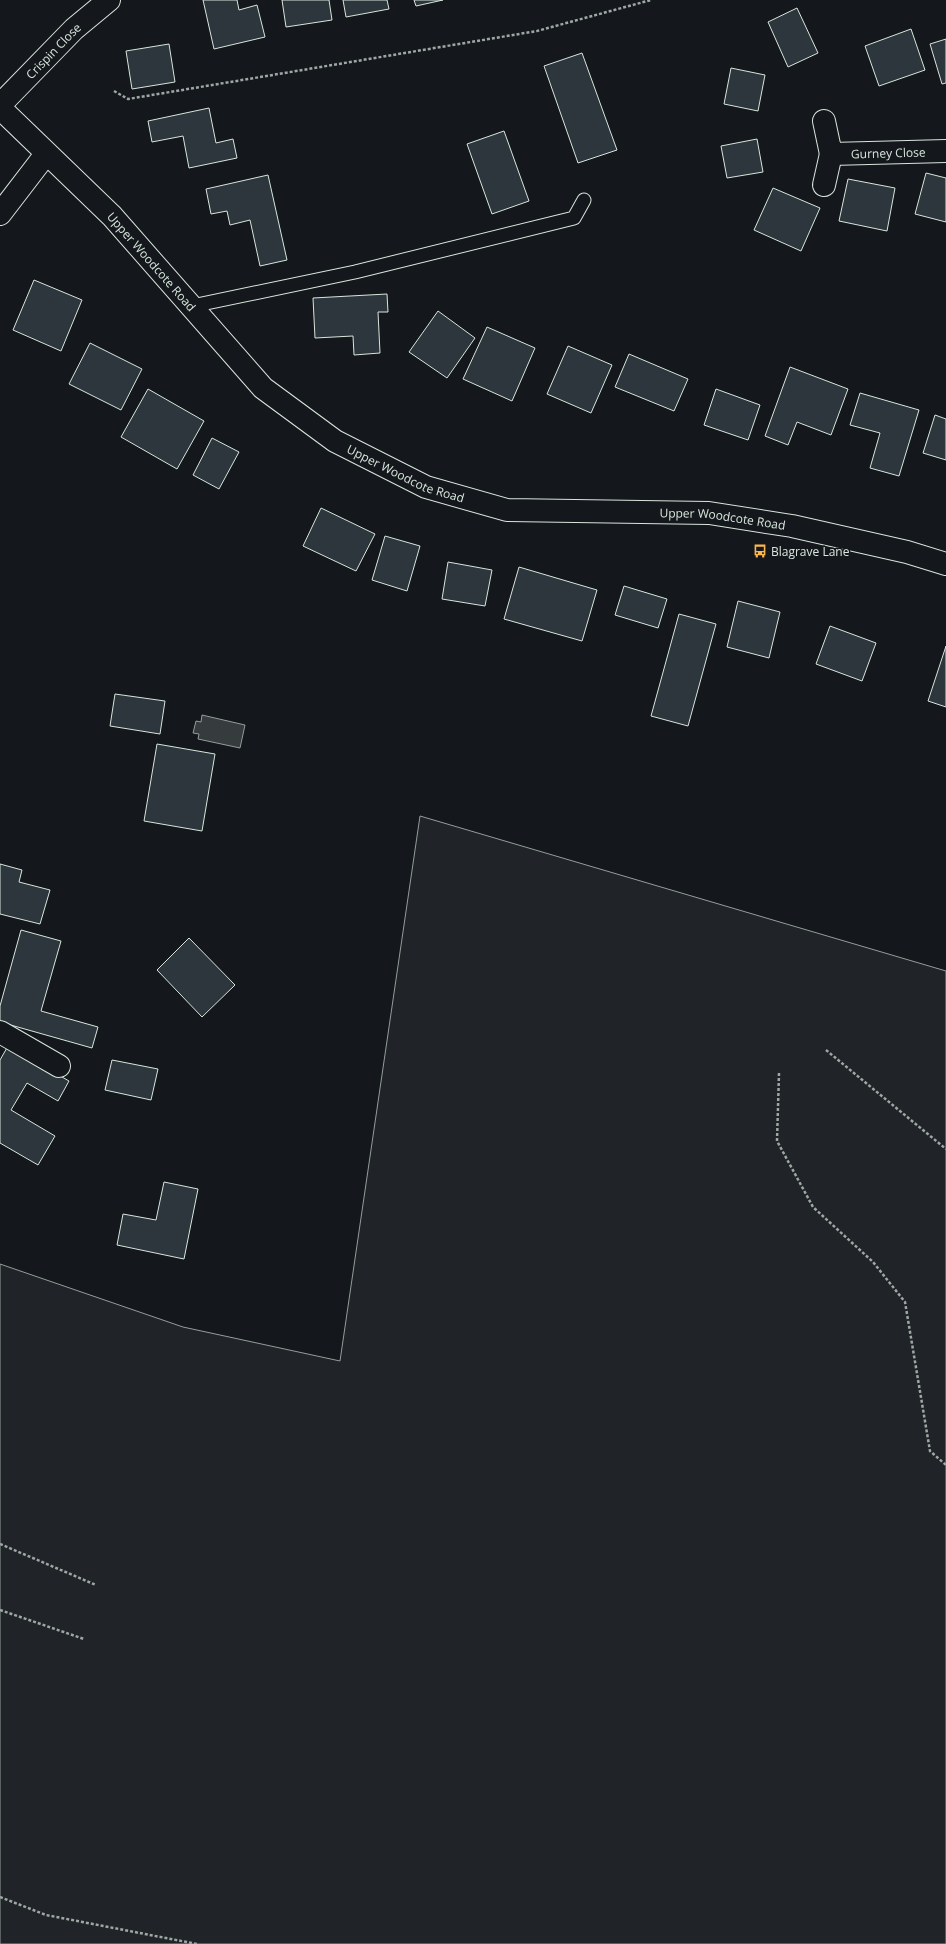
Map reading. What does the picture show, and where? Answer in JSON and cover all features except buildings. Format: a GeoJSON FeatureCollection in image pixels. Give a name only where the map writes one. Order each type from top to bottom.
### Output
{"type":"FeatureCollection","features":[{"type":"Feature","properties":{"kind":"main road","name":"Crispin Close"},"geometry":{"type":"LineString","coordinates":[[0,105],[74,29],[109,0]]}},
{"type":"Feature","properties":{"kind":"main road","name":"Upper Woodcote Road"},"geometry":{"type":"LineString","coordinates":[[0,108],[112,216],[263,388],[335,441],[426,487],[507,510],[709,513],[792,526],[907,552],[946,564]]}},
{"type":"Feature","properties":{"kind":"main road"},"geometry":{"type":"LineString","coordinates":[[824,121],[831,154],[824,185]]}},
{"type":"Feature","properties":{"kind":"main road","name":"Gurney Close"},"geometry":{"type":"LineString","coordinates":[[831,154],[946,151]]}},
{"type":"Feature","properties":{"kind":"main road"},"geometry":{"type":"LineString","coordinates":[[0,214],[46,154]]}},
{"type":"Feature","properties":{"kind":"main road"},"geometry":{"type":"LineString","coordinates":[[0,1032],[59,1066]]}},
{"type":"Feature","properties":{"kind":"lane"},"geometry":{"type":"LineString","coordinates":[[192,306],[355,272],[574,218],[584,200]]}},
{"type":"Feature","properties":{"kind":"path"},"geometry":{"type":"LineString","coordinates":[[114,91],[128,99],[251,80],[537,31],[651,0]]}},
{"type":"Feature","properties":{"kind":"path"},"geometry":{"type":"LineString","coordinates":[[826,1050],[946,1148]]}},
{"type":"Feature","properties":{"kind":"path"},"geometry":{"type":"LineString","coordinates":[[779,1073],[777,1141],[813,1207],[873,1262],[905,1302],[930,1451],[946,1465]]}},
{"type":"Feature","properties":{"kind":"path"},"geometry":{"type":"LineString","coordinates":[[0,1544],[96,1585]]}},
{"type":"Feature","properties":{"kind":"path"},"geometry":{"type":"LineString","coordinates":[[0,1610],[84,1639]]}},
{"type":"Feature","properties":{"kind":"path"},"geometry":{"type":"LineString","coordinates":[[0,1897],[46,1915],[197,1944]]}},
{"type":"Feature","properties":{"kind":"shaded area"},"geometry":{"type":"Polygon","coordinates":[[[202,715],[245,725],[240,748],[198,739],[199,734],[193,733],[196,721],[201,722],[202,715]]]}},
{"type":"Feature","properties":{"kind":"shaded area"},"geometry":{"type":"Polygon","coordinates":[[[420,816],[946,971],[946,1944],[0,1944],[0,1264],[183,1327],[340,1361],[420,816]]]}},
{"type":"Feature","properties":{"kind":"place","name":"Blagrave Lane"},"geometry":{"type":"Point","coordinates":[760,551]}}]}
